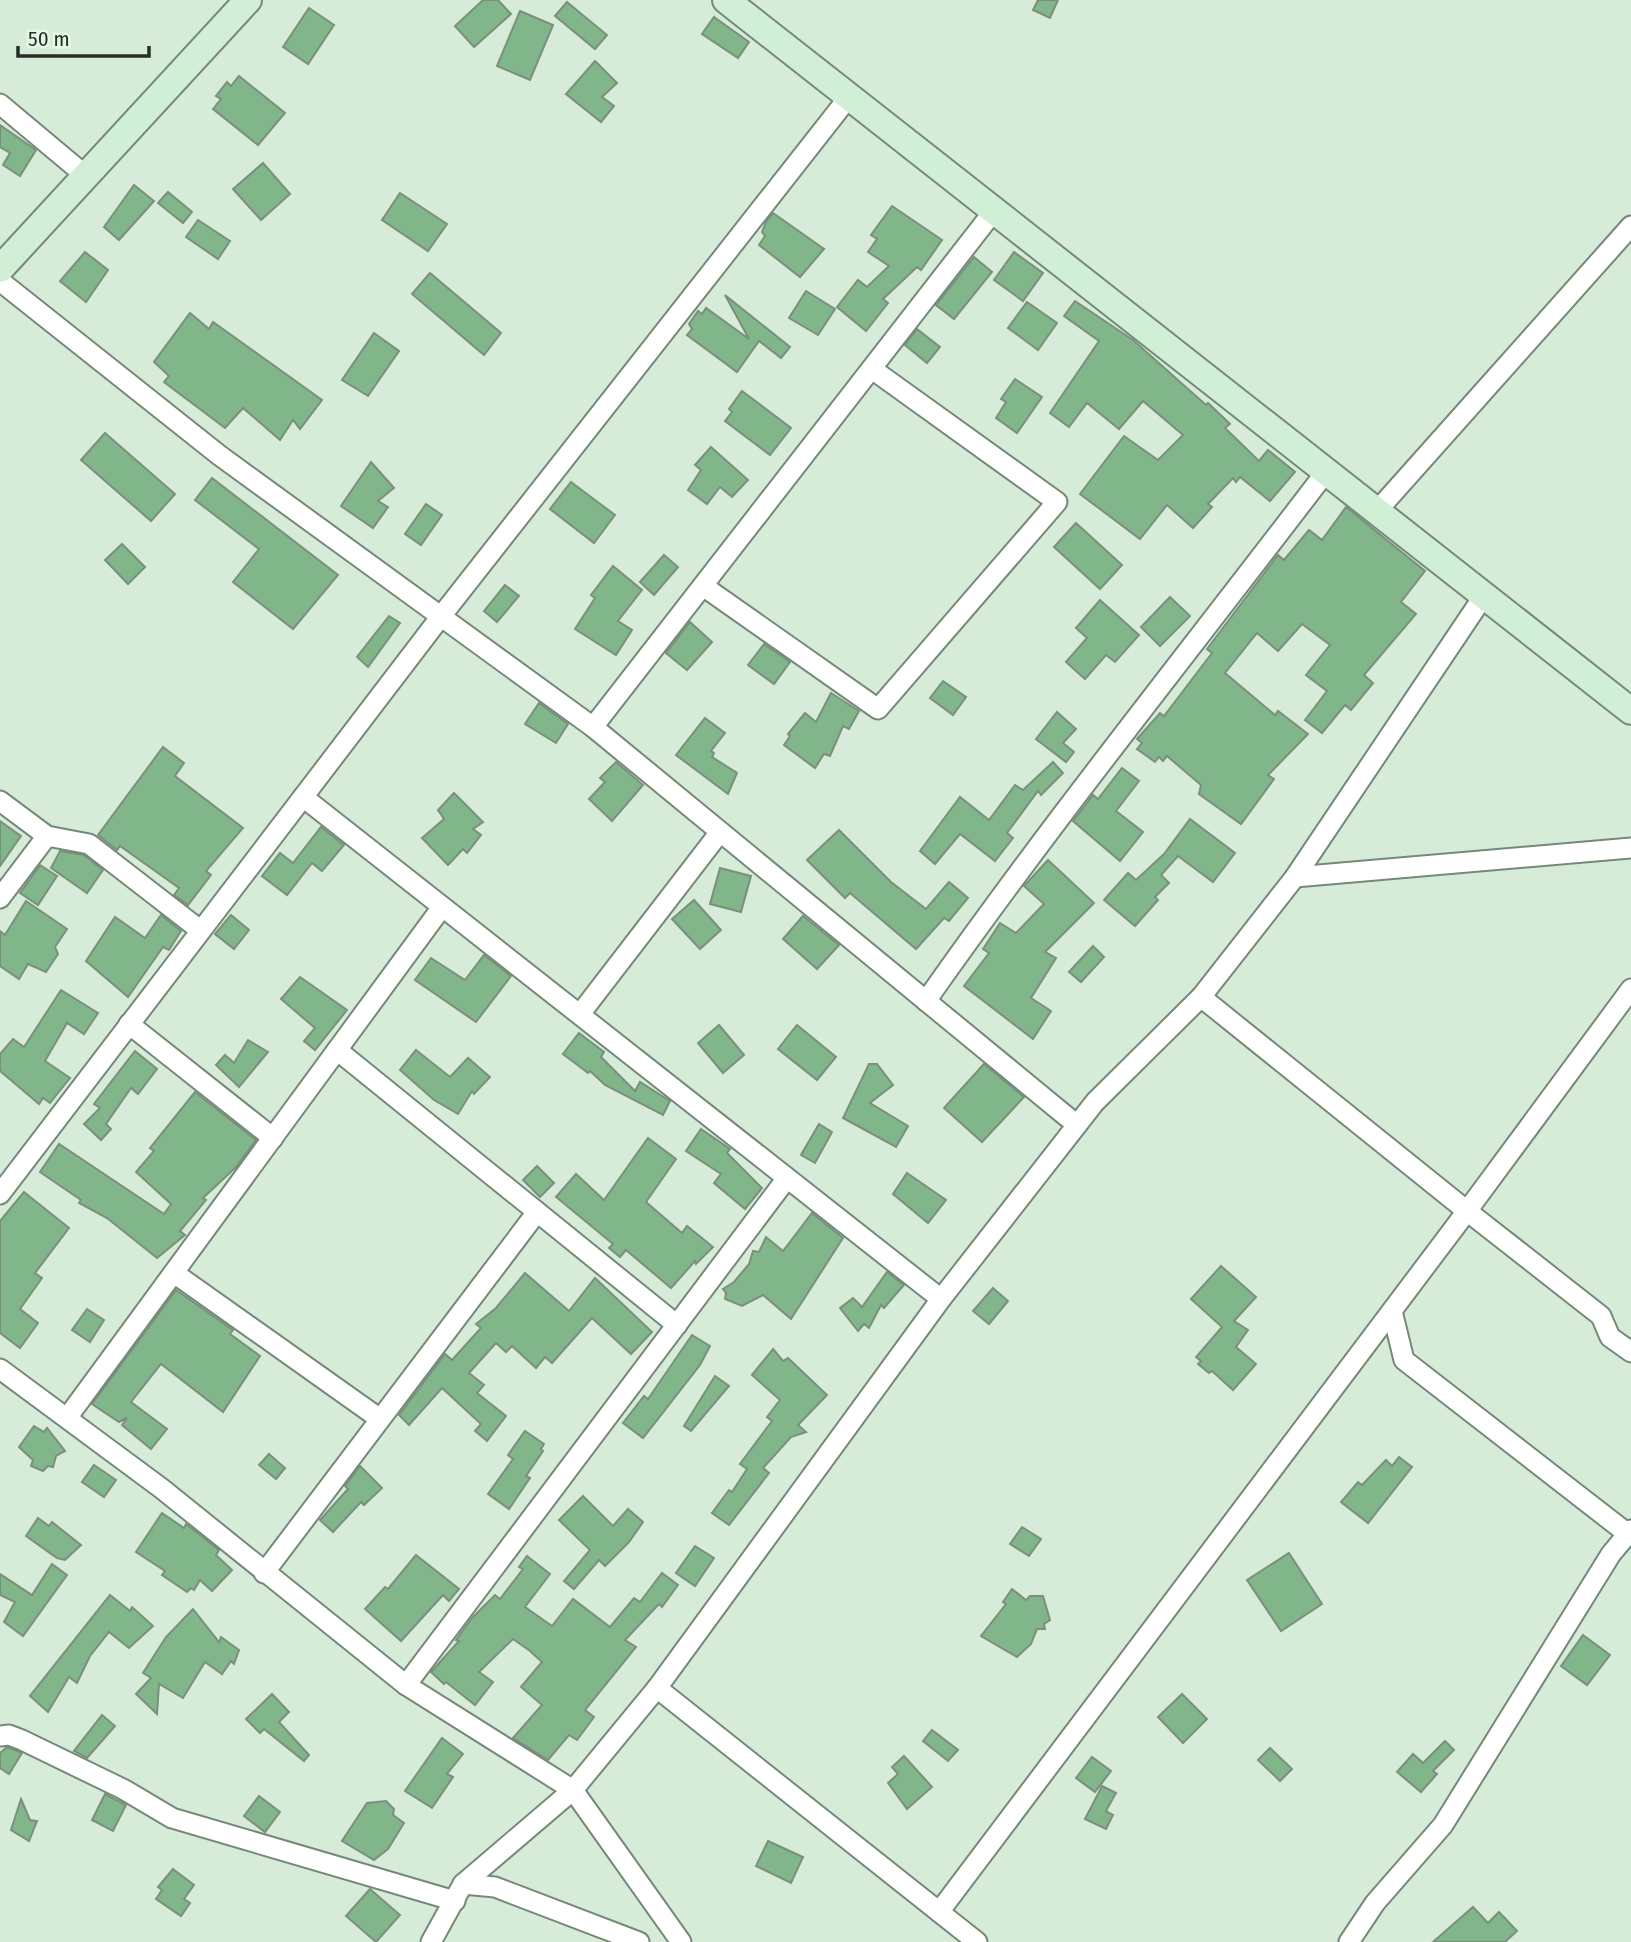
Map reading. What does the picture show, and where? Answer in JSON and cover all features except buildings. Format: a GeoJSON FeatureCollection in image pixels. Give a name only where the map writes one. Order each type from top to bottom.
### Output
{"type":"FeatureCollection","features":[{"type":"Feature","properties":{"kind":"street"},"geometry":{"type":"LineString","coordinates":[[0,269],[248,0]]}},
{"type":"Feature","properties":{"kind":"street"},"geometry":{"type":"LineString","coordinates":[[726,0],[1631,711]]}},
{"type":"Feature","properties":{"kind":"street"},"geometry":{"type":"LineString","coordinates":[[0,1194],[442,615],[848,98]]}},
{"type":"Feature","properties":{"kind":"street"},"geometry":{"type":"LineString","coordinates":[[0,104],[86,176]]}},
{"type":"Feature","properties":{"kind":"street"},"geometry":{"type":"LineString","coordinates":[[593,727],[993,212]]}},
{"type":"Feature","properties":{"kind":"street"},"geometry":{"type":"LineString","coordinates":[[1376,512],[1631,226]]}},
{"type":"Feature","properties":{"kind":"street"},"geometry":{"type":"LineString","coordinates":[[0,281],[219,455],[593,727],[1077,1125]]}},
{"type":"Feature","properties":{"kind":"street"},"geometry":{"type":"LineString","coordinates":[[703,586],[878,709],[1058,502],[872,369]]}},
{"type":"Feature","properties":{"kind":"street"},"geometry":{"type":"LineString","coordinates":[[926,1001],[1016,874],[1126,735],[1325,473]]}},
{"type":"Feature","properties":{"kind":"street"},"geometry":{"type":"LineString","coordinates":[[431,1942],[459,1893],[573,1790],[657,1688],[941,1299],[1095,1102],[1201,997],[1295,877],[1483,597]]}},
{"type":"Feature","properties":{"kind":"street"},"geometry":{"type":"LineString","coordinates":[[303,797],[941,1299]]}},
{"type":"Feature","properties":{"kind":"street"},"geometry":{"type":"LineString","coordinates":[[0,801],[47,836],[89,844],[200,930]]}},
{"type":"Feature","properties":{"kind":"street"},"geometry":{"type":"LineString","coordinates":[[580,1014],[720,832]]}},
{"type":"Feature","properties":{"kind":"street"},"geometry":{"type":"LineString","coordinates":[[0,898],[47,836]]}},
{"type":"Feature","properties":{"kind":"street"},"geometry":{"type":"LineString","coordinates":[[1295,877],[1631,848]]}},
{"type":"Feature","properties":{"kind":"street"},"geometry":{"type":"LineString","coordinates":[[67,1418],[442,907]]}},
{"type":"Feature","properties":{"kind":"street"},"geometry":{"type":"LineString","coordinates":[[939,1912],[1631,989]]}},
{"type":"Feature","properties":{"kind":"street"},"geometry":{"type":"LineString","coordinates":[[1201,997],[1601,1316],[1610,1337],[1631,1352]]}},
{"type":"Feature","properties":{"kind":"street"},"geometry":{"type":"LineString","coordinates":[[129,1024],[273,1138]]}},
{"type":"Feature","properties":{"kind":"street"},"geometry":{"type":"LineString","coordinates":[[337,1050],[677,1325]]}},
{"type":"Feature","properties":{"kind":"street"},"geometry":{"type":"LineString","coordinates":[[406,1685],[787,1178]]}},
{"type":"Feature","properties":{"kind":"street"},"geometry":{"type":"LineString","coordinates":[[264,1573],[537,1212]]}},
{"type":"Feature","properties":{"kind":"street"},"geometry":{"type":"LineString","coordinates":[[174,1273],[380,1419]]}},
{"type":"Feature","properties":{"kind":"street"},"geometry":{"type":"LineString","coordinates":[[1349,1942],[1375,1903],[1443,1825],[1533,1676],[1611,1554],[1629,1532],[1404,1360],[1392,1311]]}},
{"type":"Feature","properties":{"kind":"street"},"geometry":{"type":"LineString","coordinates":[[0,1369],[161,1488],[406,1685],[573,1790],[681,1942]]}},
{"type":"Feature","properties":{"kind":"street"},"geometry":{"type":"LineString","coordinates":[[657,1688],[977,1942]]}},
{"type":"Feature","properties":{"kind":"street"},"geometry":{"type":"LineString","coordinates":[[0,1736],[9,1735],[22,1740],[123,1789],[172,1818],[459,1893],[495,1887],[639,1942]]}}]}
